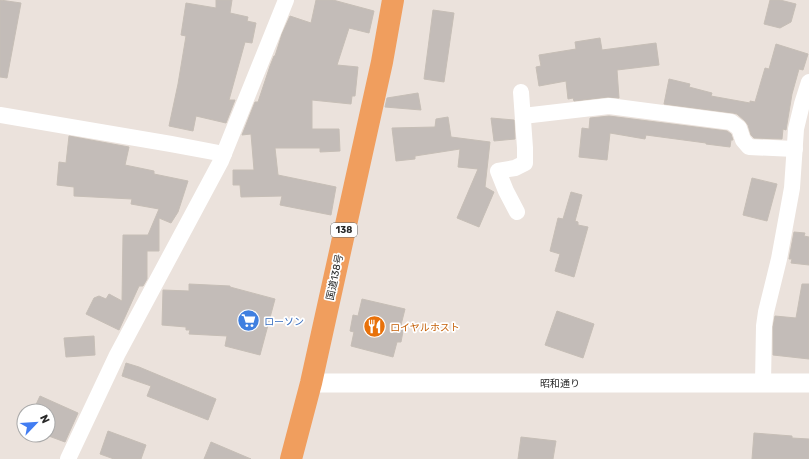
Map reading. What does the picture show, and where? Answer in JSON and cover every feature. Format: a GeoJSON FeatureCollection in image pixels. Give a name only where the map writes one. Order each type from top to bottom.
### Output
{"type":"FeatureCollection","features":[{"type":"Feature","properties":{"kind":"highway","name":"国道138号"},"geometry":{"type":"LineString","coordinates":[[291,459],[310,382],[382,62],[393,0]]}},
{"type":"Feature","properties":{"kind":"street"},"geometry":{"type":"LineString","coordinates":[[68,459],[117,356],[224,154],[286,0]]}},
{"type":"Feature","properties":{"kind":"street"},"geometry":{"type":"LineString","coordinates":[[763,383],[764,326],[766,312],[779,259],[792,188],[796,129],[809,82]]}},
{"type":"Feature","properties":{"kind":"street"},"geometry":{"type":"LineString","coordinates":[[517,212],[498,171],[515,168],[525,164],[524,116],[521,92]]}},
{"type":"Feature","properties":{"kind":"street"},"geometry":{"type":"LineString","coordinates":[[524,116],[609,106],[731,122],[739,128],[743,140],[749,147],[795,149]]}},
{"type":"Feature","properties":{"kind":"street"},"geometry":{"type":"LineString","coordinates":[[0,115],[224,154]]}},
{"type":"Feature","properties":{"kind":"street","name":"昭和通り"},"geometry":{"type":"LineString","coordinates":[[310,382],[809,382]]}},
{"type":"Feature","properties":{"kind":"building"},"geometry":{"type":"Polygon","coordinates":[[[0,0],[21,3],[7,78],[0,77],[0,0]]]}},
{"type":"Feature","properties":{"kind":"building"},"geometry":{"type":"Polygon","coordinates":[[[216,0],[232,0],[230,13],[248,17],[247,21],[256,23],[252,43],[245,42],[229,100],[235,100],[226,123],[196,116],[193,131],[169,126],[186,36],[181,35],[186,3],[216,8],[216,0]]]}},
{"type":"Feature","properties":{"kind":"building"},"geometry":{"type":"Polygon","coordinates":[[[316,0],[333,0],[374,11],[369,33],[349,28],[337,65],[358,67],[355,96],[352,96],[351,104],[312,100],[312,129],[339,129],[340,151],[320,152],[320,148],[275,148],[278,175],[336,187],[331,215],[280,205],[282,196],[241,197],[240,185],[233,185],[233,170],[254,170],[251,134],[242,135],[255,102],[258,102],[270,66],[290,16],[311,23],[316,0]]]}},
{"type":"Feature","properties":{"kind":"building"},"geometry":{"type":"Polygon","coordinates":[[[770,0],[780,0],[796,4],[791,22],[780,28],[764,24],[770,0]]]}},
{"type":"Feature","properties":{"kind":"building"},"geometry":{"type":"Polygon","coordinates":[[[433,10],[454,13],[444,82],[424,79],[433,10]]]}},
{"type":"Feature","properties":{"kind":"building"},"geometry":{"type":"Polygon","coordinates":[[[600,38],[602,50],[656,43],[659,65],[617,70],[619,98],[608,97],[574,101],[573,98],[568,99],[566,81],[539,86],[536,67],[541,66],[539,55],[576,49],[575,42],[600,38]]]}},
{"type":"Feature","properties":{"kind":"building"},"geometry":{"type":"Polygon","coordinates":[[[776,44],[808,54],[803,70],[799,69],[792,94],[786,130],[783,129],[782,139],[754,138],[751,135],[748,125],[737,114],[664,104],[669,79],[690,84],[689,87],[712,93],[711,96],[750,103],[750,101],[755,102],[765,68],[769,69],[776,44]]]}},
{"type":"Feature","properties":{"kind":"building"},"geometry":{"type":"Polygon","coordinates":[[[418,93],[421,110],[385,107],[387,98],[418,93]]]}},
{"type":"Feature","properties":{"kind":"building"},"geometry":{"type":"Polygon","coordinates":[[[609,116],[727,131],[731,134],[733,140],[731,140],[730,147],[646,135],[645,139],[610,133],[607,160],[579,157],[582,128],[589,129],[590,118],[609,116]]]}},
{"type":"Feature","properties":{"kind":"building"},"geometry":{"type":"Polygon","coordinates":[[[448,117],[451,137],[490,142],[485,187],[494,192],[479,227],[457,218],[478,169],[458,167],[460,149],[415,156],[415,159],[396,161],[392,128],[435,127],[436,119],[448,117]]]}},
{"type":"Feature","properties":{"kind":"building"},"geometry":{"type":"Polygon","coordinates":[[[491,118],[514,120],[515,139],[494,141],[491,118]]]}},
{"type":"Feature","properties":{"kind":"building"},"geometry":{"type":"Polygon","coordinates":[[[69,136],[129,147],[125,165],[154,171],[154,174],[188,181],[178,212],[171,223],[159,218],[159,251],[147,251],[147,279],[143,286],[139,286],[119,330],[86,314],[94,298],[99,296],[106,299],[109,294],[122,301],[123,235],[148,235],[159,209],[131,204],[132,199],[74,196],[74,187],[57,185],[59,162],[66,163],[69,136]]]}},
{"type":"Feature","properties":{"kind":"building"},"geometry":{"type":"Polygon","coordinates":[[[752,178],[777,184],[767,221],[743,215],[752,178]]]}},
{"type":"Feature","properties":{"kind":"building"},"geometry":{"type":"Polygon","coordinates":[[[571,192],[582,195],[575,221],[578,222],[578,225],[588,227],[574,277],[555,271],[560,254],[550,251],[558,218],[563,219],[571,192]]]}},
{"type":"Feature","properties":{"kind":"building"},"geometry":{"type":"Polygon","coordinates":[[[794,232],[805,233],[804,236],[809,237],[809,265],[791,263],[792,259],[789,259],[794,232]]]}},
{"type":"Feature","properties":{"kind":"building"},"geometry":{"type":"Polygon","coordinates":[[[189,284],[230,286],[275,299],[260,355],[225,346],[227,336],[189,334],[190,330],[186,330],[186,327],[162,325],[163,290],[189,291],[189,284]]]}},
{"type":"Feature","properties":{"kind":"building"},"geometry":{"type":"Polygon","coordinates":[[[802,284],[809,284],[809,359],[773,355],[773,327],[775,316],[796,318],[802,284]]]}},
{"type":"Feature","properties":{"kind":"building"},"geometry":{"type":"Polygon","coordinates":[[[362,299],[405,309],[401,325],[404,326],[401,342],[397,342],[393,357],[351,346],[354,332],[350,331],[353,315],[358,316],[362,299]]]}},
{"type":"Feature","properties":{"kind":"building"},"geometry":{"type":"Polygon","coordinates":[[[557,311],[594,324],[583,358],[545,345],[557,311]]]}},
{"type":"Feature","properties":{"kind":"building"},"geometry":{"type":"Polygon","coordinates":[[[94,336],[95,355],[66,357],[64,338],[94,336]]]}},
{"type":"Feature","properties":{"kind":"building"},"geometry":{"type":"Polygon","coordinates":[[[126,363],[216,399],[208,420],[147,396],[151,386],[122,376],[126,363]]]}},
{"type":"Feature","properties":{"kind":"building"},"geometry":{"type":"Polygon","coordinates":[[[40,396],[56,403],[37,403],[40,396]]]}},
{"type":"Feature","properties":{"kind":"building"},"geometry":{"type":"Polygon","coordinates":[[[56,403],[78,413],[65,442],[56,439],[56,403]]]}},
{"type":"Feature","properties":{"kind":"building"},"geometry":{"type":"Polygon","coordinates":[[[108,431],[146,445],[141,459],[114,459],[100,454],[108,431]]]}},
{"type":"Feature","properties":{"kind":"building"},"geometry":{"type":"Polygon","coordinates":[[[754,433],[809,439],[809,459],[752,459],[754,433]]]}},
{"type":"Feature","properties":{"kind":"building"},"geometry":{"type":"Polygon","coordinates":[[[521,437],[556,441],[553,459],[518,459],[521,437]]]}},
{"type":"Feature","properties":{"kind":"building"},"geometry":{"type":"Polygon","coordinates":[[[211,442],[251,459],[204,459],[211,442]]]}},
{"type":"Feature","properties":{"kind":"place","name":"ローソン"},"geometry":{"type":"Point","coordinates":[249,321]}},
{"type":"Feature","properties":{"kind":"place","name":"ロイヤルホスト"},"geometry":{"type":"Point","coordinates":[375,327]}}]}
